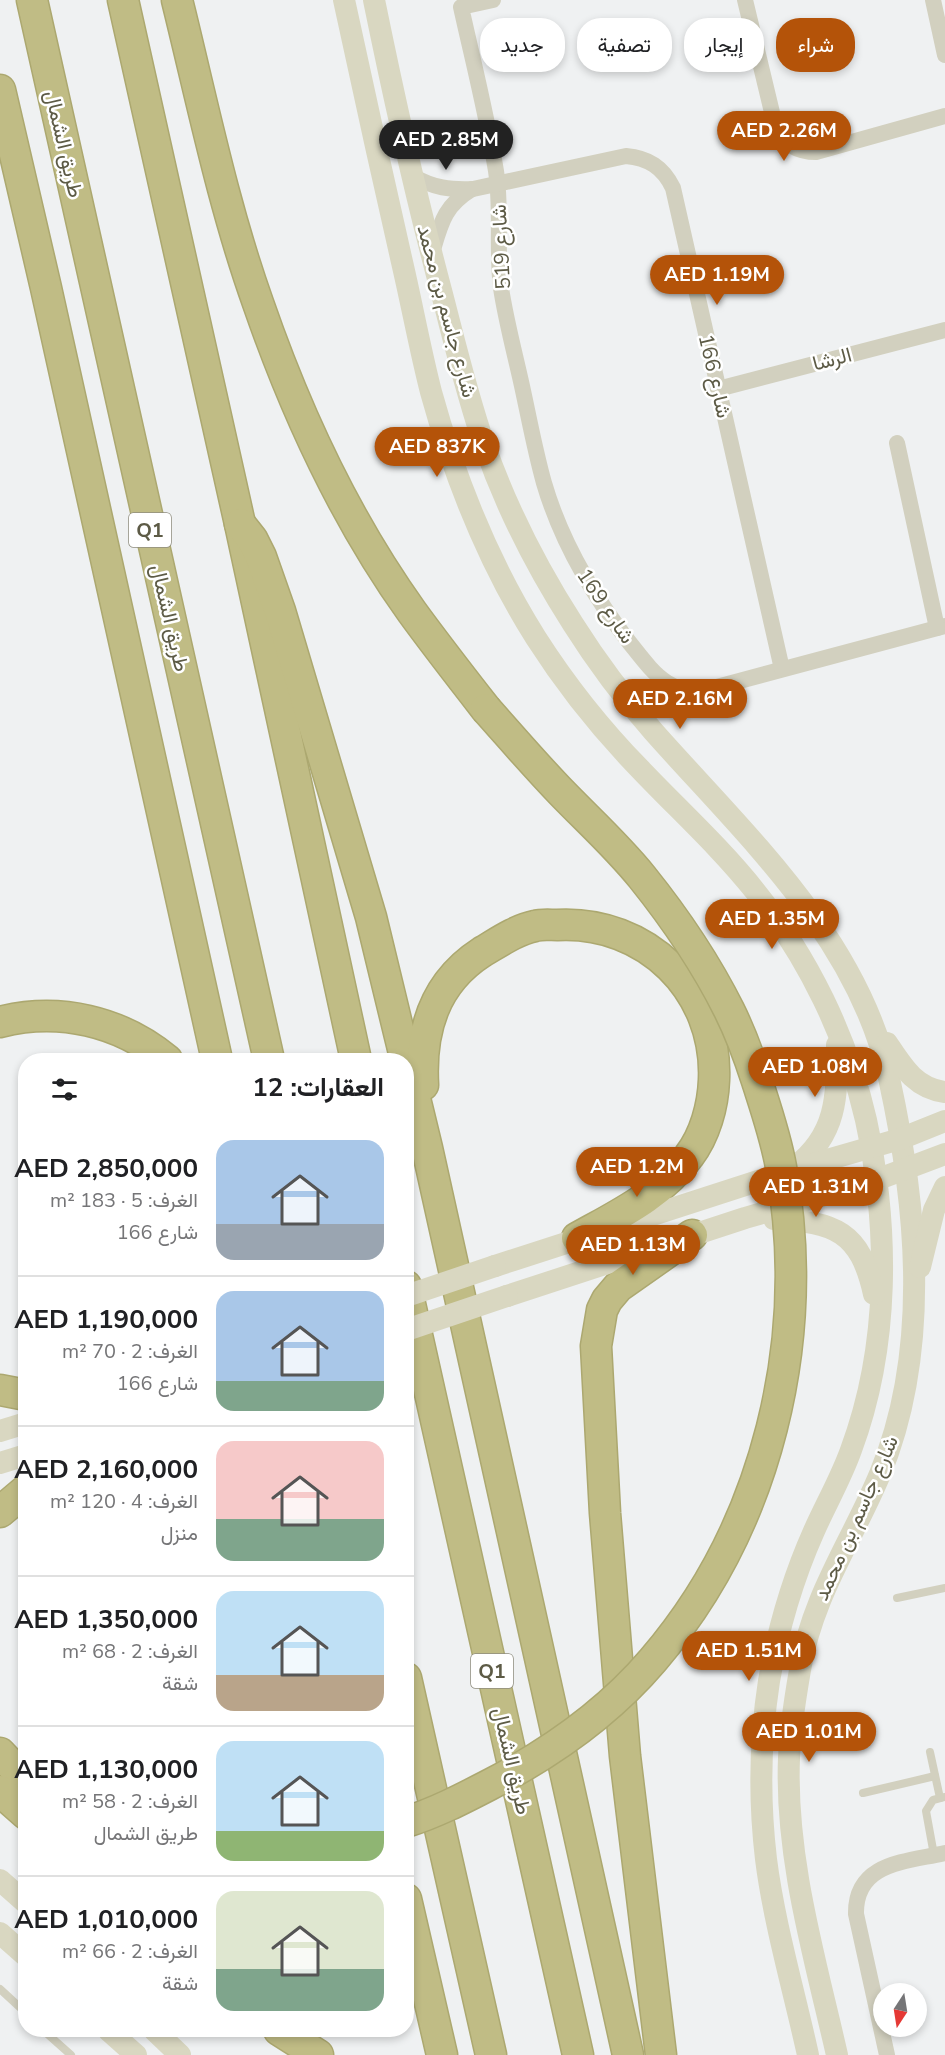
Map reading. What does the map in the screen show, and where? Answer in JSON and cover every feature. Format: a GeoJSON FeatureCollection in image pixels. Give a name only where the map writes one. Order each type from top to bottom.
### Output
{"type":"FeatureCollection","features":[{"type":"Feature","properties":{"kind":"highway","name":"طريق الشمال"},"geometry":{"type":"LineString","coordinates":[[32,0],[267,1053]]}},
{"type":"Feature","properties":{"kind":"highway"},"geometry":{"type":"LineString","coordinates":[[123,0],[354,1053]]}},
{"type":"Feature","properties":{"kind":"highway"},"geometry":{"type":"LineString","coordinates":[[177,0],[240,247],[257,302],[302,417],[372,550],[411,610],[486,709],[521,750],[641,876],[683,931],[730,1012],[746,1049],[768,1114],[781,1166],[789,1224],[791,1289],[785,1361],[777,1409],[764,1456],[745,1510],[703,1592],[651,1663],[595,1717],[516,1771],[458,1802],[414,1819]]}},
{"type":"Feature","properties":{"kind":"highway"},"geometry":{"type":"LineString","coordinates":[[0,90],[215,1053]]}},
{"type":"Feature","properties":{"kind":"highway"},"geometry":{"type":"LineString","coordinates":[[240,524],[252,539],[261,557],[288,637],[371,917],[404,1053]]}},
{"type":"Feature","properties":{"kind":"highway"},"geometry":{"type":"LineString","coordinates":[[427,1148],[423,1072],[427,1026],[443,988],[471,959],[506,937],[535,926],[576,924],[616,931],[654,951],[684,982],[702,1012],[711,1039],[714,1065],[713,1095],[705,1125],[691,1154],[669,1182],[636,1205],[577,1238]]}},
{"type":"Feature","properties":{"kind":"highway"},"geometry":{"type":"LineString","coordinates":[[0,1022],[22,1016],[42,1015],[83,1019],[102,1024],[136,1039],[157,1053]]}},
{"type":"Feature","properties":{"kind":"highway"},"geometry":{"type":"LineString","coordinates":[[414,1094],[628,2055]]}},
{"type":"Feature","properties":{"kind":"highway"},"geometry":{"type":"LineString","coordinates":[[661,2055],[624,1756],[605,1513],[596,1346],[602,1310],[618,1287],[692,1235]]}},
{"type":"Feature","properties":{"kind":"highway","name":"طريق الشمال"},"geometry":{"type":"LineString","coordinates":[[414,1322],[578,2055]]}},
{"type":"Feature","properties":{"kind":"highway"},"geometry":{"type":"LineString","coordinates":[[0,1390],[18,1393]]}},
{"type":"Feature","properties":{"kind":"highway"},"geometry":{"type":"LineString","coordinates":[[0,1512],[18,1497]]}},
{"type":"Feature","properties":{"kind":"highway"},"geometry":{"type":"LineString","coordinates":[[414,1713],[491,2055]]}},
{"type":"Feature","properties":{"kind":"highway"},"geometry":{"type":"LineString","coordinates":[[0,1753],[18,1772]]}},
{"type":"Feature","properties":{"kind":"highway"},"geometry":{"type":"LineString","coordinates":[[0,1791],[18,1807]]}},
{"type":"Feature","properties":{"kind":"highway"},"geometry":{"type":"LineString","coordinates":[[0,1810],[18,1816]]}},
{"type":"Feature","properties":{"kind":"highway"},"geometry":{"type":"LineString","coordinates":[[414,1934],[442,2055]]}},
{"type":"Feature","properties":{"kind":"highway"},"geometry":{"type":"LineString","coordinates":[[290,2037],[318,2055]]}},
{"type":"Feature","properties":{"kind":"main road","name":"شارع جاسم بن محمد"},"geometry":{"type":"LineString","coordinates":[[344,0],[431,392],[458,477],[485,543],[536,638],[577,696],[635,764],[727,859],[778,922],[800,957],[837,1030],[851,1068],[871,1148],[882,1250],[879,1320],[873,1370],[861,1419],[845,1467],[811,1540],[791,1592],[777,1643],[765,1718],[762,1795],[766,1860],[808,2055]]}},
{"type":"Feature","properties":{"kind":"main road","name":"شارع جاسم بن محمد"},"geometry":{"type":"LineString","coordinates":[[374,0],[432,255],[485,445],[516,521],[554,594],[624,696],[780,873],[807,907],[836,952],[872,1024],[888,1072],[905,1169],[912,1230],[912,1346],[903,1400],[878,1478],[843,1548],[814,1615],[800,1667],[789,1756],[794,1849],[837,2055]]}},
{"type":"Feature","properties":{"kind":"main road"},"geometry":{"type":"LineString","coordinates":[[872,1024],[908,1075],[925,1086],[945,1092]]}},
{"type":"Feature","properties":{"kind":"main road"},"geometry":{"type":"LineString","coordinates":[[792,1170],[810,1154],[829,1126],[837,1087],[837,1030]]}},
{"type":"Feature","properties":{"kind":"main road"},"geometry":{"type":"LineString","coordinates":[[414,1293],[577,1238],[792,1170],[900,1139],[945,1121]]}},
{"type":"Feature","properties":{"kind":"main road"},"geometry":{"type":"LineString","coordinates":[[414,1327],[692,1235],[876,1180],[945,1154]]}},
{"type":"Feature","properties":{"kind":"main road"},"geometry":{"type":"LineString","coordinates":[[913,1292],[934,1210],[945,1187]]}},
{"type":"Feature","properties":{"kind":"main road"},"geometry":{"type":"LineString","coordinates":[[746,1218],[813,1222],[834,1229],[844,1236],[861,1255],[867,1266],[879,1320]]}},
{"type":"Feature","properties":{"kind":"main road"},"geometry":{"type":"LineString","coordinates":[[0,1431],[18,1425]]}},
{"type":"Feature","properties":{"kind":"main road"},"geometry":{"type":"LineString","coordinates":[[0,1463],[18,1457]]}},
{"type":"Feature","properties":{"kind":"main road"},"geometry":{"type":"LineString","coordinates":[[0,1880],[18,1896]]}},
{"type":"Feature","properties":{"kind":"main road"},"geometry":{"type":"LineString","coordinates":[[0,1933],[18,1949]]}},
{"type":"Feature","properties":{"kind":"main road"},"geometry":{"type":"LineString","coordinates":[[116,2037],[136,2055]]}},
{"type":"Feature","properties":{"kind":"main road"},"geometry":{"type":"LineString","coordinates":[[161,2037],[180,2055]]}},
{"type":"Feature","properties":{"kind":"street"},"geometry":{"type":"LineString","coordinates":[[460,3],[493,0]]}},
{"type":"Feature","properties":{"kind":"street"},"geometry":{"type":"LineString","coordinates":[[746,0],[776,129],[792,147],[800,151],[816,152],[945,116]]}},
{"type":"Feature","properties":{"kind":"street"},"geometry":{"type":"LineString","coordinates":[[933,0],[945,55]]}},
{"type":"Feature","properties":{"kind":"street","name":"شارع 519"},"geometry":{"type":"LineString","coordinates":[[460,3],[498,183],[501,288],[537,452]]}},
{"type":"Feature","properties":{"kind":"street","name":"شارع 166"},"geometry":{"type":"LineString","coordinates":[[413,176],[434,186],[473,189],[626,156],[646,159],[662,171],[673,188],[782,669]]}},
{"type":"Feature","properties":{"kind":"street","name":"شارع 166"},"geometry":{"type":"LineString","coordinates":[[432,255],[447,211],[461,196],[473,189]]}},
{"type":"Feature","properties":{"kind":"street","name":"الرشا"},"geometry":{"type":"LineString","coordinates":[[718,388],[945,330]]}},
{"type":"Feature","properties":{"kind":"street"},"geometry":{"type":"LineString","coordinates":[[897,443],[941,627]]}},
{"type":"Feature","properties":{"kind":"street","name":"شارع 169"},"geometry":{"type":"LineString","coordinates":[[537,452],[553,511],[579,565],[610,615],[659,677],[675,687],[694,691],[704,690],[941,627]]}},
{"type":"Feature","properties":{"kind":"street"},"geometry":{"type":"LineString","coordinates":[[887,2055],[858,1923],[857,1896],[866,1880],[880,1869],[940,1854]]}},
{"type":"Feature","properties":{"kind":"lane"},"geometry":{"type":"LineString","coordinates":[[897,1599],[945,1588]]}},
{"type":"Feature","properties":{"kind":"lane"},"geometry":{"type":"LineString","coordinates":[[930,1752],[942,1797],[929,1803],[926,1811],[940,1854]]}},
{"type":"Feature","properties":{"kind":"lane"},"geometry":{"type":"LineString","coordinates":[[863,1793],[935,1776]]}},
{"type":"Feature","properties":{"kind":"lane"},"geometry":{"type":"LineString","coordinates":[[0,1989],[18,2006]]}},
{"type":"Feature","properties":{"kind":"lane"},"geometry":{"type":"LineString","coordinates":[[51,2037],[71,2055]]}}]}
